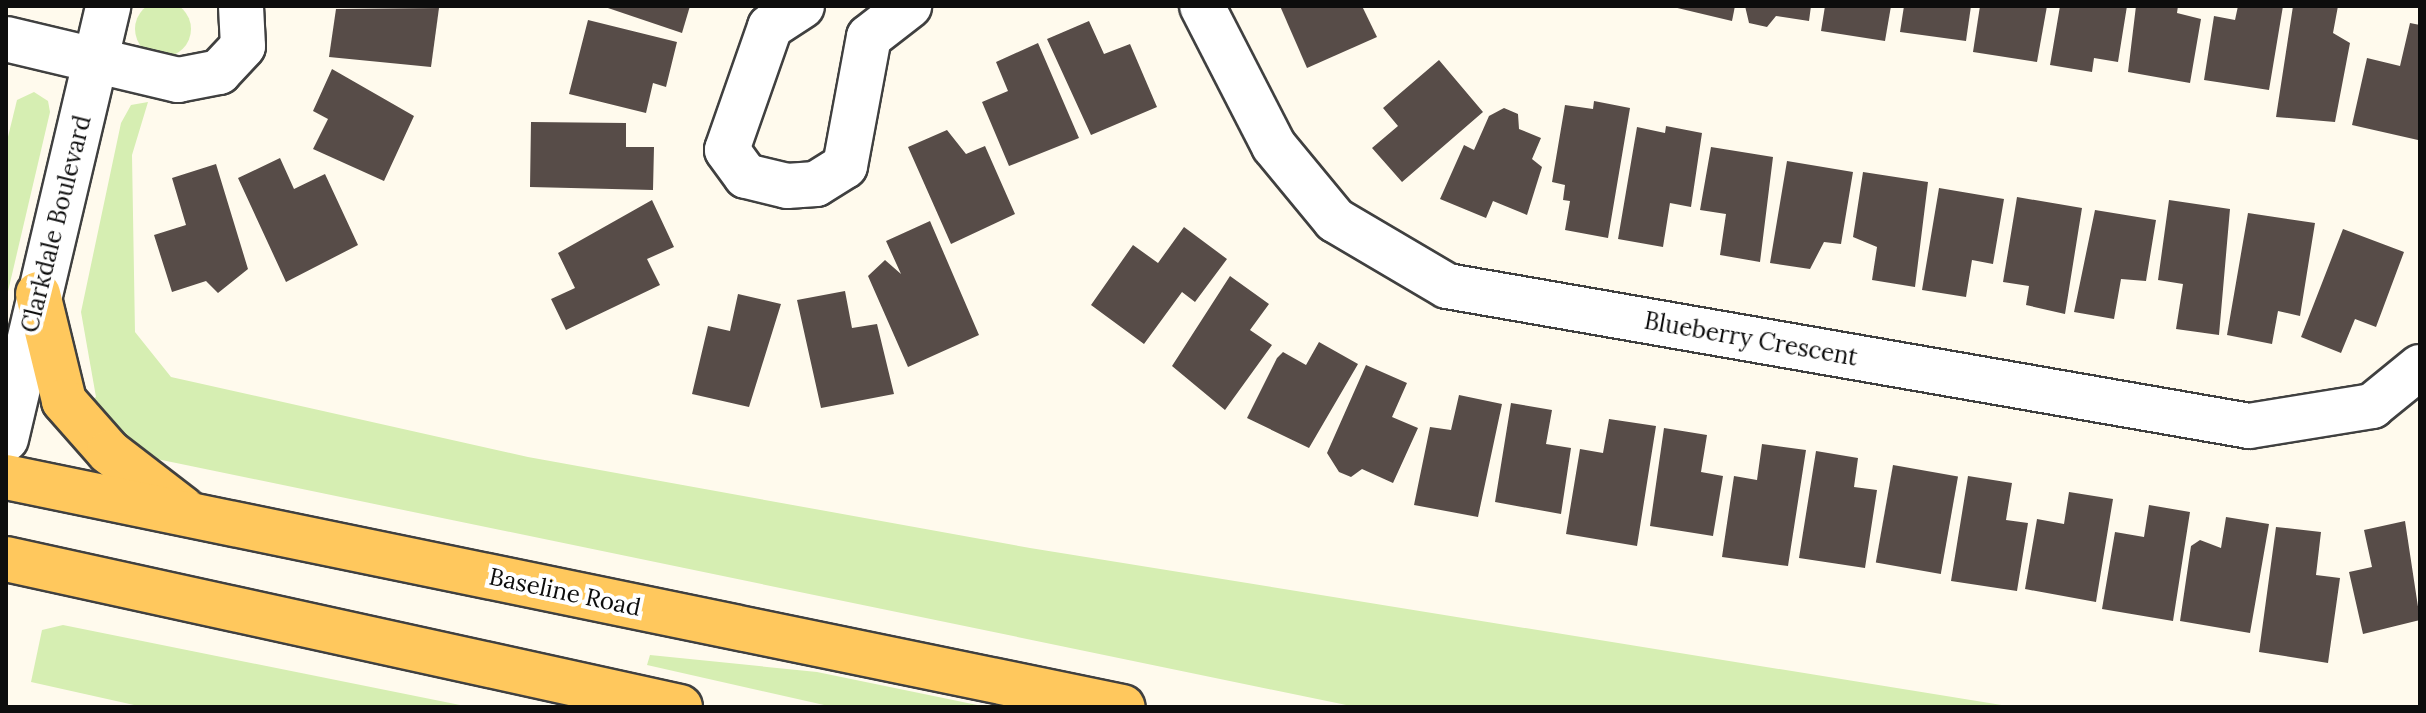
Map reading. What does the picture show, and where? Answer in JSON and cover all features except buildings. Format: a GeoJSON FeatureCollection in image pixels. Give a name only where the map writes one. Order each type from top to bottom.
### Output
{"type":"FeatureCollection","features":[{"type":"Feature","properties":{"kind":"main road"},"geometry":{"type":"LineString","coordinates":[[38,294],[64,401],[109,452],[191,516]]}},
{"type":"Feature","properties":{"kind":"main road","name":"Baseline Road"},"geometry":{"type":"LineString","coordinates":[[6,477],[1123,707]]}},
{"type":"Feature","properties":{"kind":"main road"},"geometry":{"type":"LineString","coordinates":[[6,559],[680,707]]}},
{"type":"Feature","properties":{"kind":"street"},"geometry":{"type":"LineString","coordinates":[[6,14],[8,6]]}},
{"type":"Feature","properties":{"kind":"street","name":"Clarkdale Boulevard"},"geometry":{"type":"LineString","coordinates":[[6,439],[108,6]]}},
{"type":"Feature","properties":{"kind":"street"},"geometry":{"type":"LineString","coordinates":[[6,39],[98,57],[178,80],[219,72],[243,46],[241,6]]}},
{"type":"Feature","properties":{"kind":"street"},"geometry":{"type":"LineString","coordinates":[[802,6],[770,27],[727,150],[746,176],[787,186],[816,184],[845,166],[869,37],[904,8]]}},
{"type":"Feature","properties":{"kind":"street"},"geometry":{"type":"LineString","coordinates":[[852,6],[904,8]]}},
{"type":"Feature","properties":{"kind":"street","name":"Blueberry Crescent"},"geometry":{"type":"LineString","coordinates":[[1202,6],[1274,146],[1335,220],[1447,286],[2249,426],[2372,406],[2420,367]]}},
{"type":"Feature","properties":{"kind":"green space"},"geometry":{"type":"Polygon","coordinates":[[[163,1],[183,9],[191,29],[183,49],[163,57],[143,49],[135,29],[143,9],[163,1]]]}},
{"type":"Feature","properties":{"kind":"green space"},"geometry":{"type":"Polygon","coordinates":[[[34,92],[48,101],[50,112],[6,300],[6,145],[17,100],[34,92]]]}},
{"type":"Feature","properties":{"kind":"green space"},"geometry":{"type":"Polygon","coordinates":[[[148,102],[132,155],[135,332],[171,377],[528,457],[1030,548],[2014,707],[1356,707],[152,458],[130,447],[86,403],[96,397],[81,312],[121,123],[131,105],[148,102]]]}},
{"type":"Feature","properties":{"kind":"green space"},"geometry":{"type":"Polygon","coordinates":[[[63,625],[470,707],[143,707],[31,682],[42,630],[63,625]]]}},
{"type":"Feature","properties":{"kind":"green space"},"geometry":{"type":"Polygon","coordinates":[[[650,655],[817,672],[987,707],[833,707],[647,665],[650,655]]]}}]}
